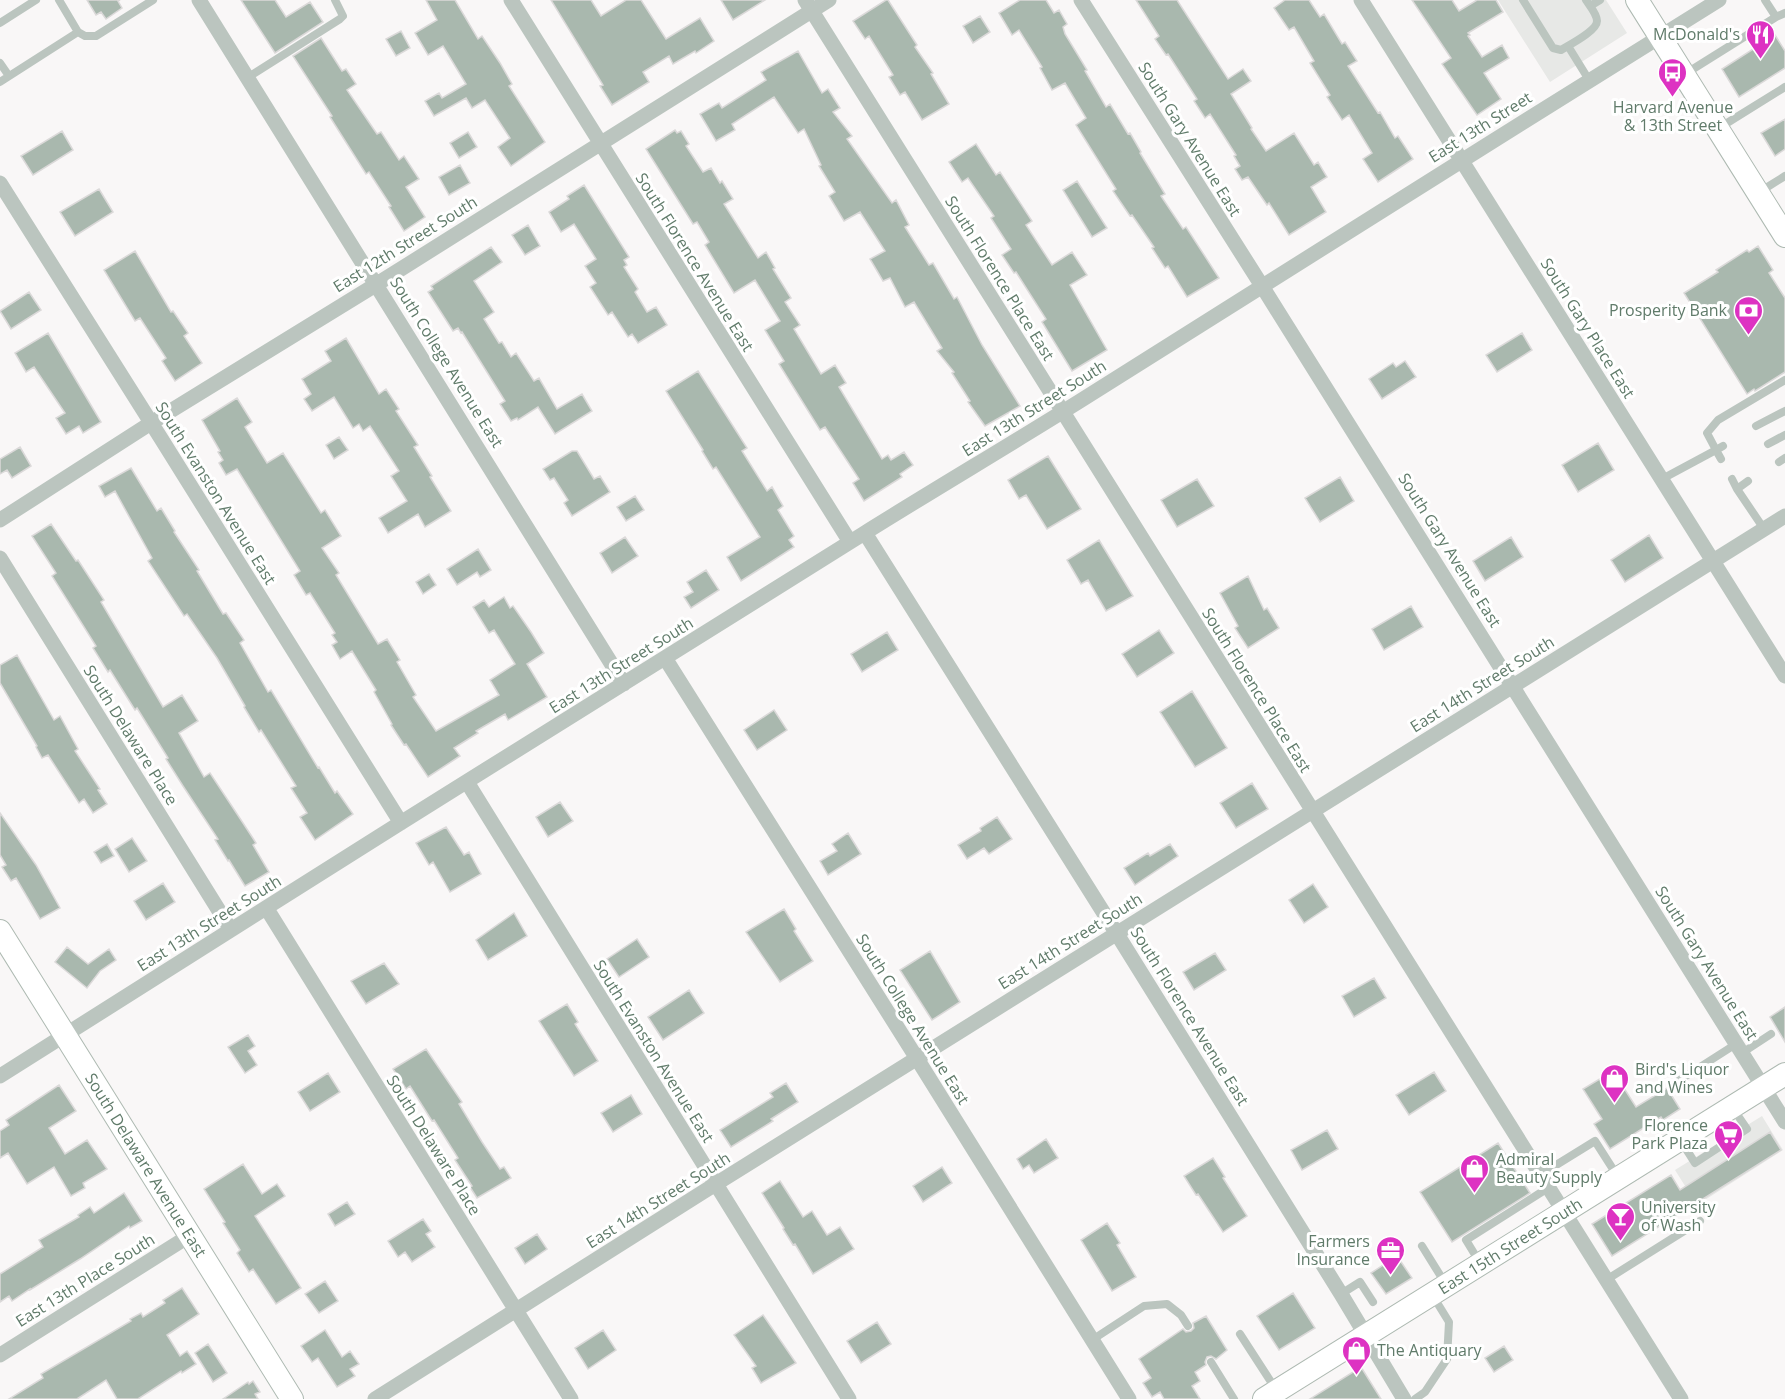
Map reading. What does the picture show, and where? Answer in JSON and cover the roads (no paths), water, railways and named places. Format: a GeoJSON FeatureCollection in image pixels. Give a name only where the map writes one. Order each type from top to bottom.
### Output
{"type":"FeatureCollection","features":[{"type":"Feature","properties":{"kind":"main road"},"geometry":{"type":"LineString","coordinates":[[1643,4],[1659,36],[1785,236]]}},
{"type":"Feature","properties":{"kind":"main road","name":"South Delaware Avenue East"},"geometry":{"type":"LineString","coordinates":[[0,931],[292,1399]]}},
{"type":"Feature","properties":{"kind":"main road","name":"East 15th Street South"},"geometry":{"type":"LineString","coordinates":[[1271,1395],[1785,1074]]}},
{"type":"Feature","properties":{"kind":"street","name":"South College Avenue East"},"geometry":{"type":"LineString","coordinates":[[199,0],[624,684]]}},
{"type":"Feature","properties":{"kind":"street","name":"South Florence Avenue East"},"geometry":{"type":"LineString","coordinates":[[511,0],[850,542]]}},
{"type":"Feature","properties":{"kind":"street","name":"East 12th Street South"},"geometry":{"type":"LineString","coordinates":[[0,520],[600,143],[808,5],[829,0]]}},
{"type":"Feature","properties":{"kind":"street","name":"South Gary Avenue East"},"geometry":{"type":"LineString","coordinates":[[1081,0],[1785,1121]]}},
{"type":"Feature","properties":{"kind":"street","name":"South Gary Place East"},"geometry":{"type":"LineString","coordinates":[[1361,0],[1785,676]]}},
{"type":"Feature","properties":{"kind":"street","name":"East 13th Street"},"geometry":{"type":"LineString","coordinates":[[1262,286],[1719,0]]}},
{"type":"Feature","properties":{"kind":"street","name":"South Florence Place East"},"geometry":{"type":"LineString","coordinates":[[808,5],[1681,1399]]}},
{"type":"Feature","properties":{"kind":"street","name":"South Evanston Avenue East"},"geometry":{"type":"LineString","coordinates":[[0,183],[400,824]]}},
{"type":"Feature","properties":{"kind":"street","name":"East 13th Street South"},"geometry":{"type":"LineString","coordinates":[[0,1076],[1262,286]]}},
{"type":"Feature","properties":{"kind":"street","name":"East 14th Street South"},"geometry":{"type":"LineString","coordinates":[[375,1399],[1785,516]]}},
{"type":"Feature","properties":{"kind":"street","name":"South Florence Avenue East"},"geometry":{"type":"LineString","coordinates":[[865,533],[1117,933],[1404,1399]]}},
{"type":"Feature","properties":{"kind":"street","name":"South Delaware Place"},"geometry":{"type":"LineString","coordinates":[[0,558],[231,930]]}},
{"type":"Feature","properties":{"kind":"street","name":"South College Avenue East"},"geometry":{"type":"LineString","coordinates":[[665,658],[1129,1399]]}},
{"type":"Feature","properties":{"kind":"street","name":"South Evanston Avenue East"},"geometry":{"type":"LineString","coordinates":[[467,782],[849,1399]]}},
{"type":"Feature","properties":{"kind":"street","name":"South Delaware Place"},"geometry":{"type":"LineString","coordinates":[[267,909],[571,1399]]}},
{"type":"Feature","properties":{"kind":"street","name":"East 13th Place South"},"geometry":{"type":"LineString","coordinates":[[0,1355],[189,1236]]}},
{"type":"Feature","properties":{"kind":"lane"},"geometry":{"type":"LineString","coordinates":[[0,22],[36,0]]}},
{"type":"Feature","properties":{"kind":"lane"},"geometry":{"type":"LineString","coordinates":[[58,0],[78,32],[86,36],[96,36],[140,3],[153,0]]}},
{"type":"Feature","properties":{"kind":"lane"},"geometry":{"type":"LineString","coordinates":[[247,78],[340,19],[343,16],[342,11],[335,0]]}},
{"type":"Feature","properties":{"kind":"lane"},"geometry":{"type":"LineString","coordinates":[[1523,0],[1553,48],[1561,50],[1595,28],[1597,22],[1588,3],[1600,0]]}},
{"type":"Feature","properties":{"kind":"lane"},"geometry":{"type":"LineString","coordinates":[[1765,0],[1776,17]]}},
{"type":"Feature","properties":{"kind":"lane"},"geometry":{"type":"LineString","coordinates":[[1684,75],[1776,17],[1785,14]]}},
{"type":"Feature","properties":{"kind":"lane"},"geometry":{"type":"LineString","coordinates":[[0,82],[78,32]]}},
{"type":"Feature","properties":{"kind":"lane"},"geometry":{"type":"LineString","coordinates":[[1568,46],[1589,80]]}},
{"type":"Feature","properties":{"kind":"lane"},"geometry":{"type":"LineString","coordinates":[[0,63],[9,76]]}},
{"type":"Feature","properties":{"kind":"lane"},"geometry":{"type":"LineString","coordinates":[[1718,129],[1785,87]]}},
{"type":"Feature","properties":{"kind":"lane"},"geometry":{"type":"LineString","coordinates":[[1758,192],[1785,176]]}},
{"type":"Feature","properties":{"kind":"lane"},"geometry":{"type":"LineString","coordinates":[[1721,459],[1720,448],[1707,433],[1718,420],[1785,380]]}},
{"type":"Feature","properties":{"kind":"lane"},"geometry":{"type":"LineString","coordinates":[[1756,426],[1785,411]]}},
{"type":"Feature","properties":{"kind":"lane"},"geometry":{"type":"LineString","coordinates":[[1768,444],[1785,435]]}},
{"type":"Feature","properties":{"kind":"lane"},"geometry":{"type":"LineString","coordinates":[[1662,479],[1720,448]]}},
{"type":"Feature","properties":{"kind":"lane"},"geometry":{"type":"LineString","coordinates":[[1732,478],[1764,529]]}},
{"type":"Feature","properties":{"kind":"lane"},"geometry":{"type":"LineString","coordinates":[[1737,489],[1748,481]]}},
{"type":"Feature","properties":{"kind":"lane"},"geometry":{"type":"LineString","coordinates":[[1675,1083],[1739,1048],[1771,1034]]}},
{"type":"Feature","properties":{"kind":"lane"},"geometry":{"type":"LineString","coordinates":[[1481,1264],[1466,1240],[1594,1142],[1619,1178]]}},
{"type":"Feature","properties":{"kind":"lane"},"geometry":{"type":"LineString","coordinates":[[1606,1280],[1700,1221]]}},
{"type":"Feature","properties":{"kind":"lane"},"geometry":{"type":"LineString","coordinates":[[1414,1399],[1425,1392],[1447,1359],[1449,1322],[1440,1290],[1422,1246]]}},
{"type":"Feature","properties":{"kind":"lane"},"geometry":{"type":"LineString","coordinates":[[1341,1294],[1359,1282],[1373,1302]]}},
{"type":"Feature","properties":{"kind":"lane"},"geometry":{"type":"LineString","coordinates":[[1092,1340],[1144,1306],[1151,1304],[1167,1304],[1181,1315],[1188,1326]]}},
{"type":"Feature","properties":{"kind":"lane"},"geometry":{"type":"LineString","coordinates":[[1240,1334],[1271,1395]]}},
{"type":"Feature","properties":{"kind":"lane"},"geometry":{"type":"LineString","coordinates":[[1211,1362],[1234,1399]]}},
{"type":"Feature","properties":{"kind":"place","name":"McDonald's"},"geometry":{"type":"Point","coordinates":[1761,60]}},
{"type":"Feature","properties":{"kind":"place","name":"Harvard Avenue & 13th Street"},"geometry":{"type":"Point","coordinates":[1673,98]}},
{"type":"Feature","properties":{"kind":"place","name":"Prosperity Bank"},"geometry":{"type":"Point","coordinates":[1748,336]}},
{"type":"Feature","properties":{"kind":"place","name":"Bird's Liquor and Wines"},"geometry":{"type":"Point","coordinates":[1614,1104]}},
{"type":"Feature","properties":{"kind":"place","name":"Florence Park Plaza"},"geometry":{"type":"Point","coordinates":[1729,1160]}},
{"type":"Feature","properties":{"kind":"place","name":"Admiral Beauty Supply"},"geometry":{"type":"Point","coordinates":[1475,1194]}},
{"type":"Feature","properties":{"kind":"place","name":"University of Wash"},"geometry":{"type":"Point","coordinates":[1620,1242]}},
{"type":"Feature","properties":{"kind":"place","name":"Farmers Insurance"},"geometry":{"type":"Point","coordinates":[1391,1276]}},
{"type":"Feature","properties":{"kind":"place","name":"The Antiquary"},"geometry":{"type":"Point","coordinates":[1356,1376]}}]}
